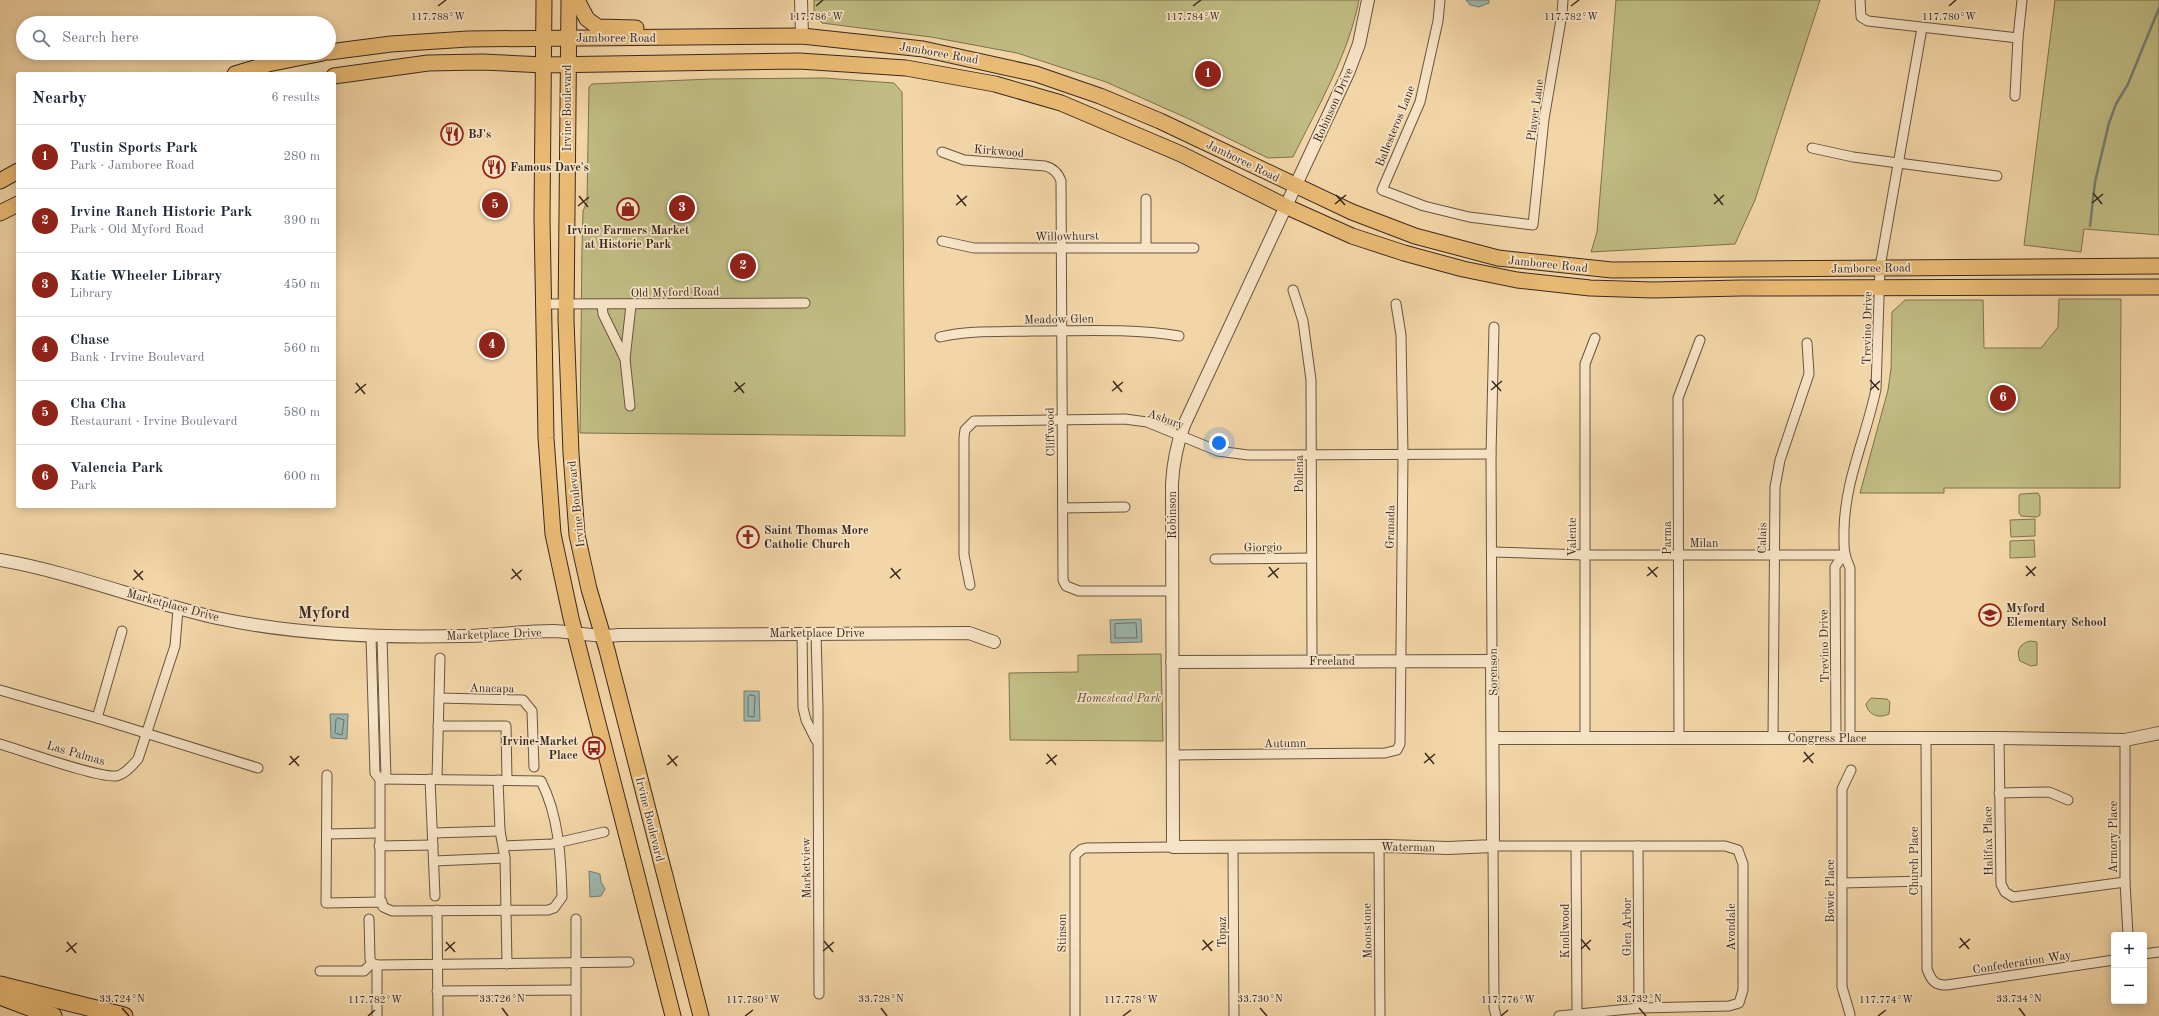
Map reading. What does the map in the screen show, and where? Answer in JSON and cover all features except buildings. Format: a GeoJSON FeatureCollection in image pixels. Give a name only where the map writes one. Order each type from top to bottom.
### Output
{"type":"FeatureCollection","features":[{"type":"Feature","properties":{"kind":"highway"},"geometry":{"type":"LineString","coordinates":[[0,985],[124,1016]]}},
{"type":"Feature","properties":{"kind":"highway"},"geometry":{"type":"LineString","coordinates":[[0,996],[53,1016]]}},
{"type":"Feature","properties":{"kind":"main road","name":"Irvine Boulevard"},"geometry":{"type":"LineString","coordinates":[[544,0],[542,218],[546,438],[553,534],[556,553],[576,634],[673,1016]]}},
{"type":"Feature","properties":{"kind":"main road","name":"Irvine Boulevard"},"geometry":{"type":"LineString","coordinates":[[569,0],[566,305],[571,453],[577,535],[589,589],[604,637],[701,1016]]}},
{"type":"Feature","properties":{"kind":"main road"},"geometry":{"type":"LineString","coordinates":[[576,0],[587,19],[598,27],[697,30],[720,38]]}},
{"type":"Feature","properties":{"kind":"main road","name":"Jamboree Road"},"geometry":{"type":"LineString","coordinates":[[336,51],[391,44],[468,39],[720,38],[802,36],[923,49],[1036,74],[1100,96],[1160,121],[1352,212],[1415,236],[1498,258],[1612,270],[2159,266]]}},
{"type":"Feature","properties":{"kind":"main road"},"geometry":{"type":"LineString","coordinates":[[242,72],[288,60]]}},
{"type":"Feature","properties":{"kind":"main road","name":"Jamboree Road"},"geometry":{"type":"LineString","coordinates":[[336,76],[428,63],[482,62],[544,65],[799,61],[906,68],[947,74],[995,84],[1061,103],[1180,154],[1285,206],[1352,236],[1404,253],[1463,269],[1517,280],[1590,288],[1653,290],[2159,287]]}},
{"type":"Feature","properties":{"kind":"main road"},"geometry":{"type":"LineString","coordinates":[[0,181],[16,172]]}},
{"type":"Feature","properties":{"kind":"main road"},"geometry":{"type":"LineString","coordinates":[[0,213],[16,205]]}},
{"type":"Feature","properties":{"kind":"street"},"geometry":{"type":"LineString","coordinates":[[800,0],[802,36]]}},
{"type":"Feature","properties":{"kind":"street","name":"Robinson Drive"},"geometry":{"type":"LineString","coordinates":[[1285,206],[1296,186],[1359,44],[1368,0]]}},
{"type":"Feature","properties":{"kind":"street","name":"Ballesteros Lane"},"geometry":{"type":"LineString","coordinates":[[1440,0],[1438,21],[1420,102],[1382,190],[1424,206],[1470,217],[1533,225]]}},
{"type":"Feature","properties":{"kind":"street","name":"Player Lane"},"geometry":{"type":"LineString","coordinates":[[1533,225],[1544,119],[1562,14],[1563,0]]}},
{"type":"Feature","properties":{"kind":"street"},"geometry":{"type":"LineString","coordinates":[[1860,0],[1861,17],[1868,20],[1922,28],[2018,38]]}},
{"type":"Feature","properties":{"kind":"street"},"geometry":{"type":"LineString","coordinates":[[2015,96],[2018,38],[2022,0]]}},
{"type":"Feature","properties":{"kind":"street","name":"Trevino Drive"},"geometry":{"type":"LineString","coordinates":[[1850,739],[1850,568],[1844,555],[1845,504],[1848,488],[1872,408],[1876,389],[1880,267],[1922,28]]}},
{"type":"Feature","properties":{"kind":"street"},"geometry":{"type":"LineString","coordinates":[[1812,148],[1852,157],[1997,176]]}},
{"type":"Feature","properties":{"kind":"street","name":"Kirkwood"},"geometry":{"type":"LineString","coordinates":[[942,152],[964,160],[1045,166],[1055,171]]}},
{"type":"Feature","properties":{"kind":"street","name":"Cliffwood"},"geometry":{"type":"LineString","coordinates":[[1055,171],[1061,181],[1063,331],[1061,419],[1063,508],[1062,574],[1066,586],[1078,591],[1172,591]]}},
{"type":"Feature","properties":{"kind":"street"},"geometry":{"type":"LineString","coordinates":[[1146,199],[1146,246]]}},
{"type":"Feature","properties":{"kind":"street","name":"Robinson"},"geometry":{"type":"LineString","coordinates":[[1172,847],[1173,467],[1181,437],[1285,206]]}},
{"type":"Feature","properties":{"kind":"street","name":"Willowhurst"},"geometry":{"type":"LineString","coordinates":[[942,241],[974,248],[1146,246],[1194,248]]}},
{"type":"Feature","properties":{"kind":"street","name":"Pollena"},"geometry":{"type":"LineString","coordinates":[[1293,290],[1303,321],[1308,348],[1311,380],[1312,661]]}},
{"type":"Feature","properties":{"kind":"street","name":"Old Myford Road"},"geometry":{"type":"LineString","coordinates":[[544,304],[631,305],[806,303]]}},
{"type":"Feature","properties":{"kind":"street","name":"Granada"},"geometry":{"type":"LineString","coordinates":[[1396,304],[1401,335],[1403,455],[1400,744],[1396,750]]}},
{"type":"Feature","properties":{"kind":"street"},"geometry":{"type":"LineString","coordinates":[[602,305],[602,314],[625,359]]}},
{"type":"Feature","properties":{"kind":"street"},"geometry":{"type":"LineString","coordinates":[[630,406],[625,359],[631,305]]}},
{"type":"Feature","properties":{"kind":"street","name":"Sorenson"},"geometry":{"type":"LineString","coordinates":[[1494,327],[1491,454],[1493,552],[1492,661],[1494,738],[1494,1008],[1496,1016]]}},
{"type":"Feature","properties":{"kind":"street","name":"Meadow Glen"},"geometry":{"type":"LineString","coordinates":[[940,337],[958,333],[1063,331],[1148,331],[1178,336]]}},
{"type":"Feature","properties":{"kind":"street","name":"Valente"},"geometry":{"type":"LineString","coordinates":[[1585,738],[1585,364],[1595,338]]}},
{"type":"Feature","properties":{"kind":"street","name":"Parma"},"geometry":{"type":"LineString","coordinates":[[1679,739],[1678,398],[1700,340]]}},
{"type":"Feature","properties":{"kind":"street","name":"Calais"},"geometry":{"type":"LineString","coordinates":[[1773,738],[1773,555],[1777,472],[1809,374],[1807,344]]}},
{"type":"Feature","properties":{"kind":"street","name":"Asbury"},"geometry":{"type":"LineString","coordinates":[[970,585],[964,555],[965,430],[974,421],[1125,419],[1147,422],[1181,437],[1218,451],[1231,454],[1491,454]]}},
{"type":"Feature","properties":{"kind":"street"},"geometry":{"type":"LineString","coordinates":[[1063,508],[1125,507]]}},
{"type":"Feature","properties":{"kind":"street","name":"Milan"},"geometry":{"type":"LineString","coordinates":[[1493,552],[1584,555],[1844,555]]}},
{"type":"Feature","properties":{"kind":"street","name":"Trevino Drive"},"geometry":{"type":"LineString","coordinates":[[1836,739],[1835,567],[1844,555]]}},
{"type":"Feature","properties":{"kind":"street","name":"Giorgio"},"geometry":{"type":"LineString","coordinates":[[1215,559],[1311,558]]}},
{"type":"Feature","properties":{"kind":"street","name":"Marketplace Drive"},"geometry":{"type":"LineString","coordinates":[[0,560],[42,567],[178,609],[257,625],[377,637],[483,636],[553,632],[604,637],[619,635],[969,633],[994,642]]}},
{"type":"Feature","properties":{"kind":"street","name":"Las Palmas"},"geometry":{"type":"LineString","coordinates":[[0,744],[95,773],[117,776],[131,767],[138,759],[175,646],[178,609]]}},
{"type":"Feature","properties":{"kind":"street"},"geometry":{"type":"LineString","coordinates":[[97,718],[122,630]]}},
{"type":"Feature","properties":{"kind":"street","name":"Marketview"},"geometry":{"type":"LineString","coordinates":[[802,633],[803,708],[806,720],[817,743]]}},
{"type":"Feature","properties":{"kind":"street","name":"Marketview"},"geometry":{"type":"LineString","coordinates":[[816,633],[819,994]]}},
{"type":"Feature","properties":{"kind":"street"},"geometry":{"type":"LineString","coordinates":[[377,637],[380,777],[380,902],[382,902],[383,907],[392,911],[548,910],[559,903],[562,897],[561,852],[547,793],[541,781],[380,777]]}},
{"type":"Feature","properties":{"kind":"street"},"geometry":{"type":"LineString","coordinates":[[435,896],[433,779],[438,726],[440,658]]}},
{"type":"Feature","properties":{"kind":"street","name":"Freeland"},"geometry":{"type":"LineString","coordinates":[[1172,662],[1492,661]]}},
{"type":"Feature","properties":{"kind":"street"},"geometry":{"type":"LineString","coordinates":[[0,690],[97,718],[258,768]]}},
{"type":"Feature","properties":{"kind":"street","name":"Anacapa"},"geometry":{"type":"LineString","coordinates":[[439,698],[523,700],[532,711],[534,767]]}},
{"type":"Feature","properties":{"kind":"street"},"geometry":{"type":"LineString","coordinates":[[438,726],[506,726],[500,830],[504,846],[507,964]]}},
{"type":"Feature","properties":{"kind":"street","name":"Congress Place"},"geometry":{"type":"LineString","coordinates":[[1494,738],[1999,738],[2125,740],[2159,733]]}},
{"type":"Feature","properties":{"kind":"street","name":"Church Place"},"geometry":{"type":"LineString","coordinates":[[1926,738],[1927,969],[1934,983]]}},
{"type":"Feature","properties":{"kind":"street","name":"Halifax Place"},"geometry":{"type":"LineString","coordinates":[[1999,738],[2001,884],[2005,892],[2013,897],[2125,882]]}},
{"type":"Feature","properties":{"kind":"street","name":"Armory Place"},"geometry":{"type":"LineString","coordinates":[[2125,740],[2125,882],[2128,932]]}},
{"type":"Feature","properties":{"kind":"street","name":"Autumn"},"geometry":{"type":"LineString","coordinates":[[1172,755],[1385,753],[1396,750]]}},
{"type":"Feature","properties":{"kind":"street","name":"Bowie Place"},"geometry":{"type":"LineString","coordinates":[[1850,1014],[1842,987],[1842,789],[1851,770]]}},
{"type":"Feature","properties":{"kind":"street"},"geometry":{"type":"LineString","coordinates":[[327,775],[326,903],[380,902]]}},
{"type":"Feature","properties":{"kind":"street"},"geometry":{"type":"LineString","coordinates":[[1999,793],[2049,792],[2068,800]]}},
{"type":"Feature","properties":{"kind":"street"},"geometry":{"type":"LineString","coordinates":[[433,833],[500,830]]}},
{"type":"Feature","properties":{"kind":"street"},"geometry":{"type":"LineString","coordinates":[[504,846],[559,843],[604,832]]}},
{"type":"Feature","properties":{"kind":"street"},"geometry":{"type":"LineString","coordinates":[[327,834],[379,833]]}},
{"type":"Feature","properties":{"kind":"street"},"geometry":{"type":"LineString","coordinates":[[379,846],[433,844]]}},
{"type":"Feature","properties":{"kind":"street","name":"Waterman"},"geometry":{"type":"LineString","coordinates":[[1078,851],[1086,848],[1379,846],[1448,848],[1493,846],[1725,846],[1738,850]]}},
{"type":"Feature","properties":{"kind":"street","name":"Moonstone"},"geometry":{"type":"LineString","coordinates":[[1379,846],[1380,1016]]}},
{"type":"Feature","properties":{"kind":"street","name":"Glen Arbor"},"geometry":{"type":"LineString","coordinates":[[1638,846],[1640,1008]]}},
{"type":"Feature","properties":{"kind":"street","name":"Topaz"},"geometry":{"type":"LineString","coordinates":[[1233,847],[1234,1016]]}},
{"type":"Feature","properties":{"kind":"street","name":"Knollwood"},"geometry":{"type":"LineString","coordinates":[[1576,847],[1577,1014]]}},
{"type":"Feature","properties":{"kind":"street","name":"Avondale"},"geometry":{"type":"LineString","coordinates":[[1640,1008],[1729,1006],[1739,1004],[1743,990],[1743,864],[1738,850]]}},
{"type":"Feature","properties":{"kind":"street","name":"Stinson"},"geometry":{"type":"LineString","coordinates":[[1075,1016],[1074,860],[1078,851]]}},
{"type":"Feature","properties":{"kind":"street"},"geometry":{"type":"LineString","coordinates":[[434,860],[504,858]]}},
{"type":"Feature","properties":{"kind":"street"},"geometry":{"type":"LineString","coordinates":[[1842,883],[1926,881]]}},
{"type":"Feature","properties":{"kind":"street"},"geometry":{"type":"LineString","coordinates":[[437,910],[438,1016]]}},
{"type":"Feature","properties":{"kind":"street"},"geometry":{"type":"LineString","coordinates":[[369,919],[370,959],[375,964],[377,1016]]}},
{"type":"Feature","properties":{"kind":"street"},"geometry":{"type":"LineString","coordinates":[[576,919],[576,1016]]}},
{"type":"Feature","properties":{"kind":"street"},"geometry":{"type":"LineString","coordinates":[[2147,954],[2159,952]]}},
{"type":"Feature","properties":{"kind":"street","name":"Confederation Way"},"geometry":{"type":"LineString","coordinates":[[1934,983],[1940,986],[2111,960]]}},
{"type":"Feature","properties":{"kind":"street"},"geometry":{"type":"LineString","coordinates":[[320,971],[364,971],[375,964],[629,962]]}},
{"type":"Feature","properties":{"kind":"street"},"geometry":{"type":"LineString","coordinates":[[437,991],[576,990]]}},
{"type":"Feature","properties":{"kind":"street"},"geometry":{"type":"LineString","coordinates":[[1559,1016],[1640,1008]]}},
{"type":"Feature","properties":{"kind":"green space"},"geometry":{"type":"Polygon","coordinates":[[[814,0],[1359,0],[1348,41],[1340,61],[1293,157],[1268,158],[1189,119],[1106,82],[1017,53],[931,37],[822,23],[814,13],[814,0]]]}},
{"type":"Feature","properties":{"kind":"green space"},"geometry":{"type":"Polygon","coordinates":[[[1616,0],[1820,0],[1755,200],[1735,244],[1591,252],[1597,232],[1616,0]]]}},
{"type":"Feature","properties":{"kind":"green space"},"geometry":{"type":"Polygon","coordinates":[[[2055,0],[2159,0],[2159,235],[2084,229],[2081,252],[2024,245],[2055,0]]]}},
{"type":"Feature","properties":{"kind":"green space"},"geometry":{"type":"Polygon","coordinates":[[[824,78],[894,83],[902,92],[905,436],[580,433],[582,247],[583,211],[587,202],[589,87],[592,84],[711,79],[824,78]]]}},
{"type":"Feature","properties":{"kind":"green space"},"geometry":{"type":"Polygon","coordinates":[[[2059,299],[2121,299],[2120,488],[1944,488],[1944,493],[1860,493],[1888,390],[1891,369],[1892,312],[1905,300],[1983,300],[1984,348],[2041,348],[2058,327],[2059,299]]]}},
{"type":"Feature","properties":{"kind":"green space"},"geometry":{"type":"Polygon","coordinates":[[[2038,493],[2040,497],[2040,515],[2037,517],[2021,516],[2019,513],[2019,495],[2038,493]]]}},
{"type":"Feature","properties":{"kind":"green space"},"geometry":{"type":"Polygon","coordinates":[[[2035,519],[2035,536],[2011,537],[2010,520],[2035,519]]]}},
{"type":"Feature","properties":{"kind":"green space"},"geometry":{"type":"Polygon","coordinates":[[[2034,540],[2035,557],[2010,558],[2010,541],[2034,540]]]}},
{"type":"Feature","properties":{"kind":"green space"},"geometry":{"type":"Polygon","coordinates":[[[2026,642],[2037,642],[2037,665],[2031,666],[2020,661],[2018,654],[2019,648],[2026,642]]]}},
{"type":"Feature","properties":{"kind":"green space","name":"Homestead Park"},"geometry":{"type":"Polygon","coordinates":[[[1161,654],[1163,741],[1010,740],[1009,673],[1078,672],[1078,655],[1161,654]]]}},
{"type":"Feature","properties":{"kind":"green space"},"geometry":{"type":"Polygon","coordinates":[[[1871,698],[1887,699],[1890,702],[1889,714],[1878,716],[1869,711],[1866,704],[1871,698]]]}},
{"type":"Feature","properties":{"kind":"water"},"geometry":{"type":"Polygon","coordinates":[[[1466,0],[1489,0],[1489,3],[1479,7],[1470,5],[1466,0]]]}},
{"type":"Feature","properties":{"kind":"water"},"geometry":{"type":"Polygon","coordinates":[[[1141,619],[1142,642],[1111,643],[1110,620],[1141,619]]]}},
{"type":"Feature","properties":{"kind":"water"},"geometry":{"type":"Polygon","coordinates":[[[744,691],[759,691],[760,721],[744,721],[744,691]]]}},
{"type":"Feature","properties":{"kind":"water"},"geometry":{"type":"Polygon","coordinates":[[[330,714],[348,714],[347,739],[331,738],[330,714]]]}},
{"type":"Feature","properties":{"kind":"water"},"geometry":{"type":"Polygon","coordinates":[[[589,871],[600,874],[601,882],[605,889],[601,896],[590,897],[589,871]]]}},
{"type":"Feature","properties":{"kind":"waterway"},"geometry":{"type":"LineString","coordinates":[[2090,226],[2095,182],[2109,123],[2116,104],[2128,84],[2159,8]]}},
{"type":"Feature","properties":{"kind":"place","name":"Tustin Sports Park"},"geometry":{"type":"Point","coordinates":[1208,74]}},
{"type":"Feature","properties":{"kind":"place","name":"BJ's"},"geometry":{"type":"Point","coordinates":[452,134]}},
{"type":"Feature","properties":{"kind":"place","name":"Famous Dave's"},"geometry":{"type":"Point","coordinates":[494,167]}},
{"type":"Feature","properties":{"kind":"place","name":"Cha Cha"},"geometry":{"type":"Point","coordinates":[495,205]}},
{"type":"Feature","properties":{"kind":"place","name":"Katie Wheeler Library"},"geometry":{"type":"Point","coordinates":[682,208]}},
{"type":"Feature","properties":{"kind":"place","name":"Irvine Farmers Market at Historic Park"},"geometry":{"type":"Point","coordinates":[628,209]}},
{"type":"Feature","properties":{"kind":"place","name":"Irvine Ranch Historic Park"},"geometry":{"type":"Point","coordinates":[743,266]}},
{"type":"Feature","properties":{"kind":"place","name":"Chase"},"geometry":{"type":"Point","coordinates":[492,345]}},
{"type":"Feature","properties":{"kind":"place","name":"Valencia Park"},"geometry":{"type":"Point","coordinates":[2003,398]}},
{"type":"Feature","properties":{"kind":"place","name":"Saint Thomas More Catholic Church"},"geometry":{"type":"Point","coordinates":[748,537]}},
{"type":"Feature","properties":{"kind":"place","name":"Myford Elementary School"},"geometry":{"type":"Point","coordinates":[1990,615]}},
{"type":"Feature","properties":{"kind":"place","name":"Irvine-Market Place"},"geometry":{"type":"Point","coordinates":[594,748]}},
{"type":"Feature","properties":{"kind":"district","name":"Myford"},"geometry":{"type":"Point","coordinates":[324,612]}}]}
